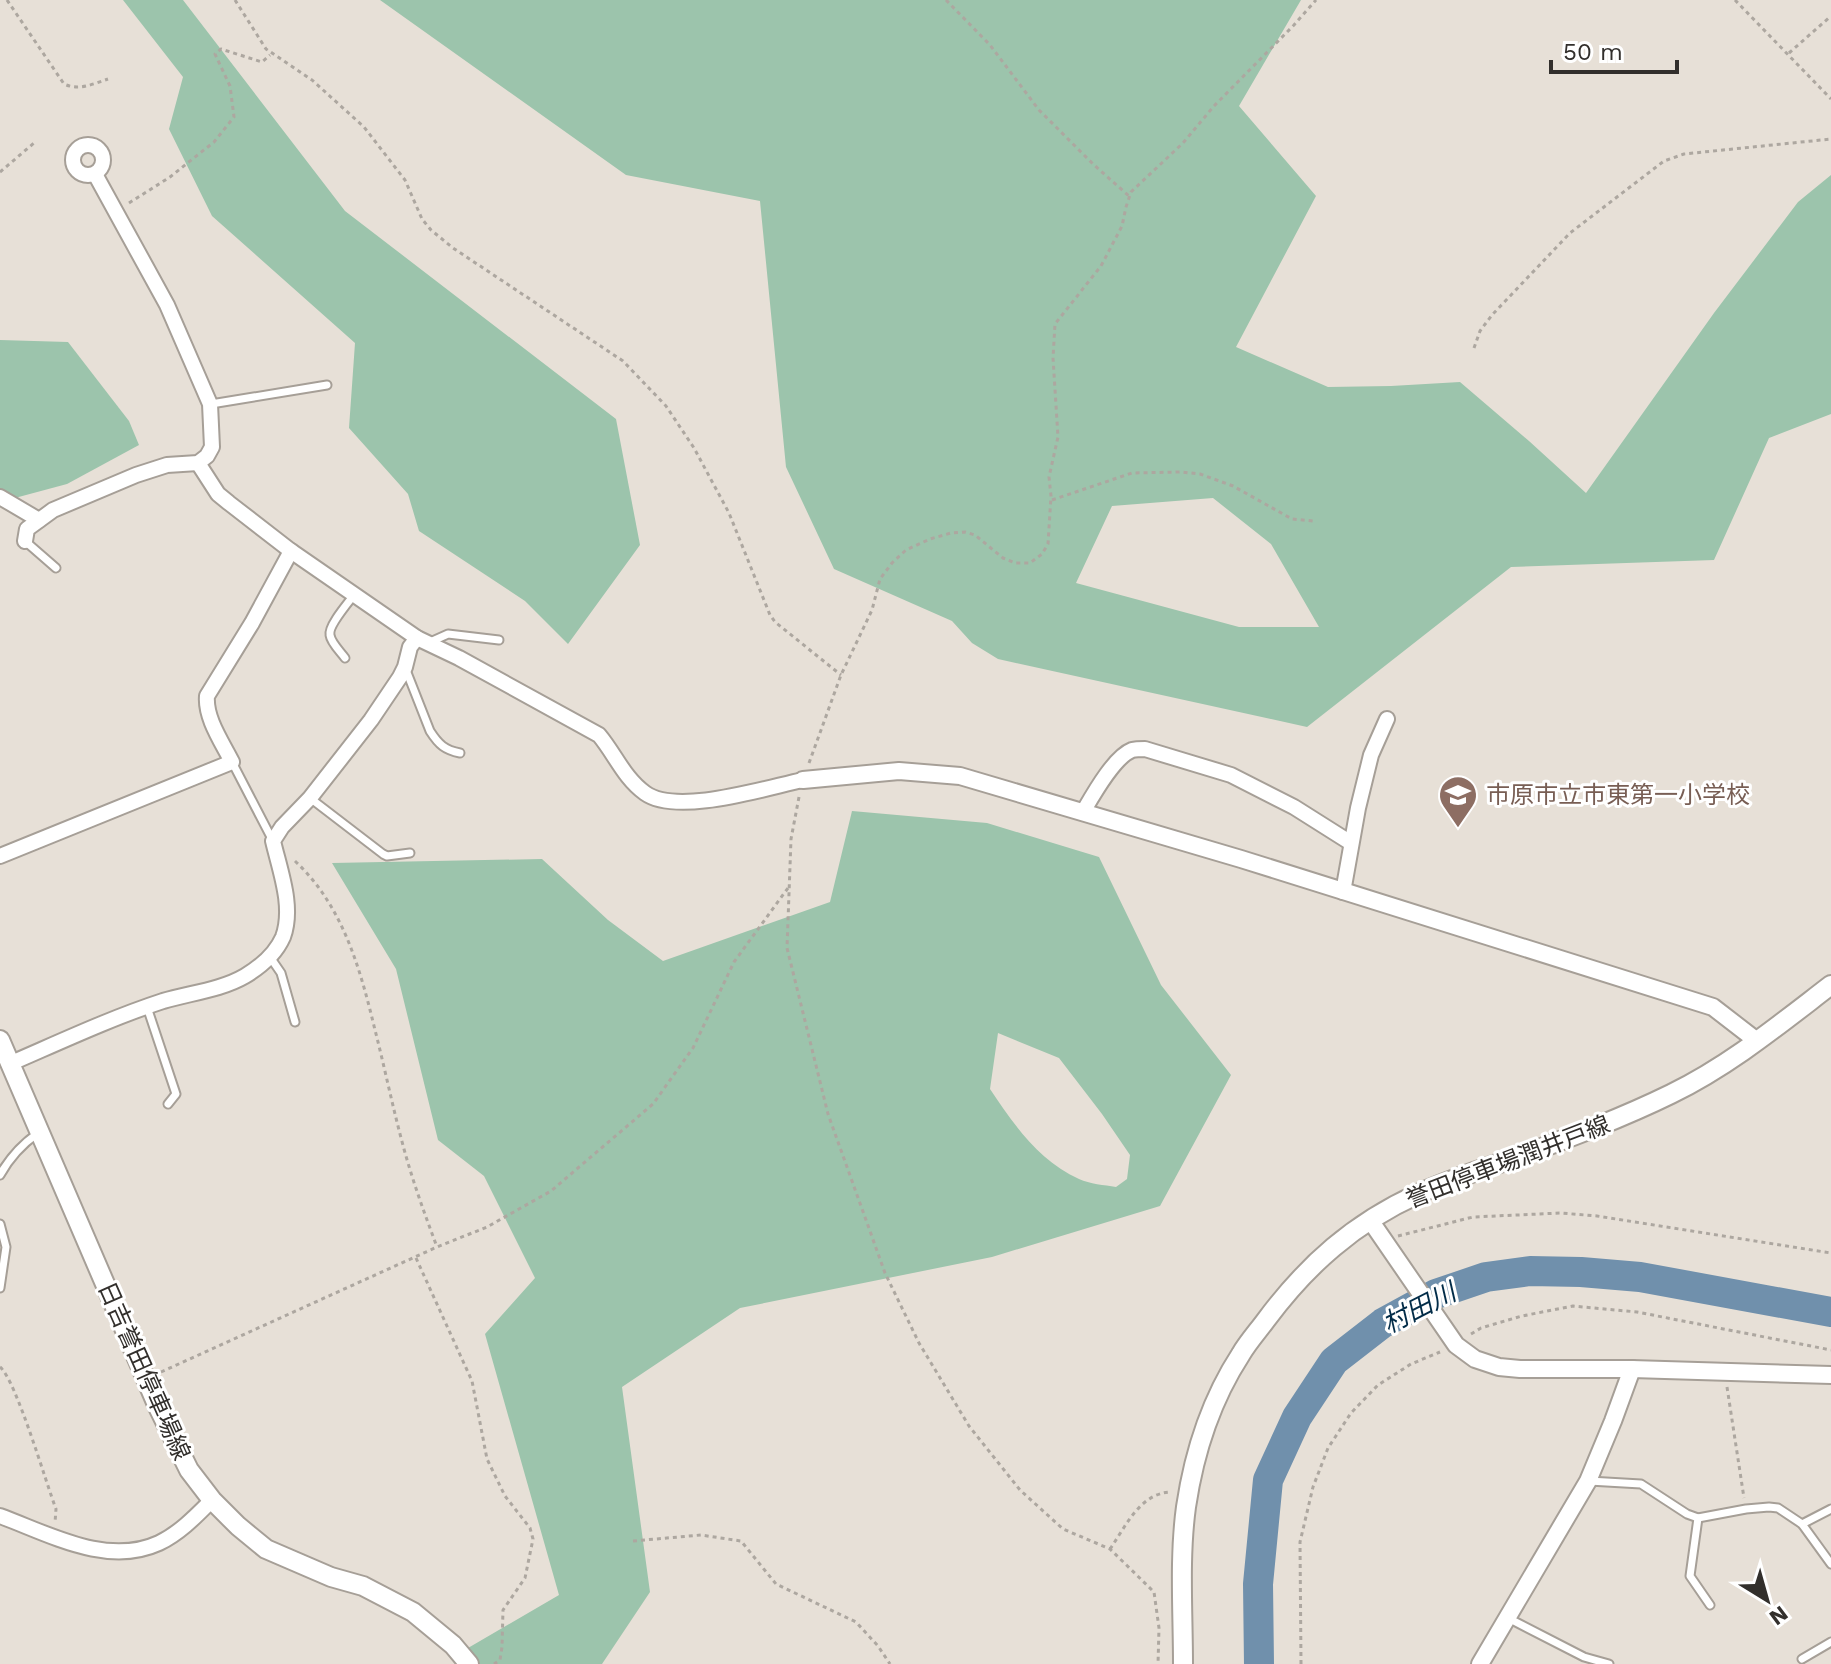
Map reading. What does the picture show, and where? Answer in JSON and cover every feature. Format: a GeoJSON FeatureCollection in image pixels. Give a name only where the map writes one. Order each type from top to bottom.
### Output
{"type":"FeatureCollection","features":[{"type":"Feature","properties":{"kind":"main road","name":"誉田停車場潤井戸線"},"geometry":{"type":"LineString","coordinates":[[1183,1664],[1183,1546],[1189,1492],[1204,1430],[1241,1353],[1303,1274],[1327,1251],[1370,1220],[1430,1189],[1602,1126],[1675,1093],[1757,1041],[1831,985]]}},
{"type":"Feature","properties":{"kind":"main road","name":"日吉誉田停車場線"},"geometry":{"type":"LineString","coordinates":[[0,1040],[158,1407],[189,1470],[212,1500],[266,1549],[331,1577],[363,1586],[413,1612],[453,1645],[469,1664]]}},
{"type":"Feature","properties":{"kind":"street"},"geometry":{"type":"LineString","coordinates":[[25,541],[27,529],[53,510],[136,475],[167,465],[198,463],[212,447],[210,404],[167,305],[95,174]]}},
{"type":"Feature","properties":{"kind":"street"},"geometry":{"type":"LineString","coordinates":[[198,463],[218,494],[354,595],[422,640],[599,735],[610,747],[627,777],[655,798],[684,803],[803,780],[899,771],[960,776],[1713,1007],[1757,1041]]}},
{"type":"Feature","properties":{"kind":"street"},"geometry":{"type":"LineString","coordinates":[[0,497],[39,520]]}},
{"type":"Feature","properties":{"kind":"street"},"geometry":{"type":"LineString","coordinates":[[0,856],[232,762],[209,715],[207,696],[291,551]]}},
{"type":"Feature","properties":{"kind":"street"},"geometry":{"type":"LineString","coordinates":[[9,1064],[147,1007],[234,982],[270,957],[282,938],[289,915],[273,841],[371,720],[405,667],[410,647],[422,640]]}},
{"type":"Feature","properties":{"kind":"street"},"geometry":{"type":"LineString","coordinates":[[1343,892],[1371,755],[1387,719]]}},
{"type":"Feature","properties":{"kind":"street"},"geometry":{"type":"LineString","coordinates":[[1083,812],[1101,781],[1123,757],[1132,750],[1145,749],[1231,775],[1294,807],[1351,843]]}},
{"type":"Feature","properties":{"kind":"street"},"geometry":{"type":"LineString","coordinates":[[1370,1220],[1394,1244],[1456,1345],[1475,1359],[1499,1367],[1520,1369],[1831,1375]]}},
{"type":"Feature","properties":{"kind":"street"},"geometry":{"type":"LineString","coordinates":[[1480,1664],[1588,1481],[1632,1369]]}},
{"type":"Feature","properties":{"kind":"street"},"geometry":{"type":"LineString","coordinates":[[0,1516],[86,1548],[122,1553],[159,1543],[190,1522],[212,1500]]}},
{"type":"Feature","properties":{"kind":"lane"},"geometry":{"type":"LineString","coordinates":[[210,404],[327,385]]}},
{"type":"Feature","properties":{"kind":"lane"},"geometry":{"type":"LineString","coordinates":[[25,541],[56,568]]}},
{"type":"Feature","properties":{"kind":"lane"},"geometry":{"type":"LineString","coordinates":[[345,658],[329,634],[354,595]]}},
{"type":"Feature","properties":{"kind":"lane"},"geometry":{"type":"LineString","coordinates":[[422,640],[448,634],[499,640]]}},
{"type":"Feature","properties":{"kind":"lane"},"geometry":{"type":"LineString","coordinates":[[405,667],[435,739],[446,750],[460,753]]}},
{"type":"Feature","properties":{"kind":"lane"},"geometry":{"type":"LineString","coordinates":[[232,762],[273,841]]}},
{"type":"Feature","properties":{"kind":"lane"},"geometry":{"type":"LineString","coordinates":[[310,798],[383,854],[410,853]]}},
{"type":"Feature","properties":{"kind":"lane"},"geometry":{"type":"LineString","coordinates":[[270,957],[281,973],[295,1022]]}},
{"type":"Feature","properties":{"kind":"lane"},"geometry":{"type":"LineString","coordinates":[[147,1007],[176,1094],[168,1104]]}},
{"type":"Feature","properties":{"kind":"lane"},"geometry":{"type":"LineString","coordinates":[[0,1175],[9,1159],[39,1132]]}},
{"type":"Feature","properties":{"kind":"lane"},"geometry":{"type":"LineString","coordinates":[[0,1224],[6,1247],[0,1288]]}},
{"type":"Feature","properties":{"kind":"lane"},"geometry":{"type":"LineString","coordinates":[[1588,1481],[1641,1484],[1698,1518],[1746,1509],[1778,1508],[1802,1524],[1831,1564]]}},
{"type":"Feature","properties":{"kind":"lane"},"geometry":{"type":"LineString","coordinates":[[1802,1524],[1831,1509]]}},
{"type":"Feature","properties":{"kind":"lane"},"geometry":{"type":"LineString","coordinates":[[1698,1518],[1690,1576],[1710,1605]]}},
{"type":"Feature","properties":{"kind":"lane"},"geometry":{"type":"LineString","coordinates":[[1508,1618],[1584,1657],[1609,1664]]}},
{"type":"Feature","properties":{"kind":"lane"},"geometry":{"type":"LineString","coordinates":[[1802,1659],[1831,1642]]}},
{"type":"Feature","properties":{"kind":"path"},"geometry":{"type":"LineString","coordinates":[[7,0],[64,84],[81,88],[108,79]]}},
{"type":"Feature","properties":{"kind":"path"},"geometry":{"type":"LineString","coordinates":[[235,0],[271,54],[312,80],[364,127],[405,180],[422,219],[431,230],[453,248],[623,361],[666,406],[694,448],[729,513],[770,615],[841,675]]}},
{"type":"Feature","properties":{"kind":"path"},"geometry":{"type":"LineString","coordinates":[[946,0],[990,45],[1039,110],[1129,196]]}},
{"type":"Feature","properties":{"kind":"path"},"geometry":{"type":"LineString","coordinates":[[1158,1664],[1159,1628],[1154,1592],[1110,1549],[1063,1529],[1020,1490],[969,1426],[919,1343],[885,1273],[824,1099],[787,948],[791,839],[803,780],[841,675],[872,610],[880,579],[906,550],[951,533],[975,535],[1003,558],[1015,563],[1030,563],[1042,554],[1048,544],[1049,477],[1058,437],[1053,358],[1055,324],[1101,266],[1122,226],[1129,196],[1138,184],[1183,143],[1214,106],[1316,0]]}},
{"type":"Feature","properties":{"kind":"path"},"geometry":{"type":"LineString","coordinates":[[1735,0],[1831,99]]}},
{"type":"Feature","properties":{"kind":"path"},"geometry":{"type":"LineString","coordinates":[[1789,53],[1831,16]]}},
{"type":"Feature","properties":{"kind":"path"},"geometry":{"type":"LineString","coordinates":[[116,212],[170,177],[214,142],[234,117],[230,86],[215,54],[221,49],[262,62],[271,54]]}},
{"type":"Feature","properties":{"kind":"path"},"geometry":{"type":"LineString","coordinates":[[1474,348],[1480,331],[1492,315],[1570,233],[1664,161],[1684,154],[1831,139]]}},
{"type":"Feature","properties":{"kind":"path"},"geometry":{"type":"LineString","coordinates":[[0,172],[34,143]]}},
{"type":"Feature","properties":{"kind":"path"},"geometry":{"type":"LineString","coordinates":[[1051,500],[1132,473],[1181,472],[1200,474],[1233,486],[1292,519],[1313,521]]}},
{"type":"Feature","properties":{"kind":"path"},"geometry":{"type":"LineString","coordinates":[[295,861],[318,886],[349,939],[364,985],[404,1150],[437,1247]]}},
{"type":"Feature","properties":{"kind":"path"},"geometry":{"type":"LineString","coordinates":[[147,1379],[487,1227],[551,1191],[653,1104],[693,1048],[734,962],[789,887]]}},
{"type":"Feature","properties":{"kind":"path"},"geometry":{"type":"LineString","coordinates":[[1394,1244],[1473,1217],[1561,1213],[1831,1253]]}},
{"type":"Feature","properties":{"kind":"path"},"geometry":{"type":"LineString","coordinates":[[416,1257],[472,1381],[487,1459],[505,1496],[530,1528],[533,1539],[525,1578],[503,1610],[500,1660],[494,1664]]}},
{"type":"Feature","properties":{"kind":"path"},"geometry":{"type":"LineString","coordinates":[[1301,1664],[1300,1542],[1313,1487],[1328,1448],[1351,1413],[1378,1385],[1411,1364],[1456,1345],[1481,1328],[1573,1306],[1637,1312],[1831,1350]]}},
{"type":"Feature","properties":{"kind":"path"},"geometry":{"type":"LineString","coordinates":[[0,1367],[14,1392],[56,1509],[53,1535]]}},
{"type":"Feature","properties":{"kind":"path"},"geometry":{"type":"LineString","coordinates":[[1725,1371],[1746,1509]]}},
{"type":"Feature","properties":{"kind":"path"},"geometry":{"type":"LineString","coordinates":[[1110,1549],[1142,1503],[1161,1493],[1189,1492]]}},
{"type":"Feature","properties":{"kind":"path"},"geometry":{"type":"LineString","coordinates":[[633,1541],[701,1535],[741,1541],[776,1584],[856,1622],[890,1664]]}},
{"type":"Feature","properties":{"kind":"green space"},"geometry":{"type":"Polygon","coordinates":[[[123,0],[183,0],[345,211],[616,419],[640,545],[568,644],[525,601],[419,531],[408,494],[349,428],[355,343],[212,216],[169,129],[183,77],[123,0]]]}},
{"type":"Feature","properties":{"kind":"green space"},"geometry":{"type":"Polygon","coordinates":[[[380,0],[1301,0],[1239,106],[1316,196],[1236,347],[1328,387],[1460,382],[1586,493],[1714,313],[1798,202],[1831,175],[1831,414],[1769,438],[1714,560],[1511,567],[1307,727],[998,659],[972,643],[952,621],[834,569],[786,467],[760,201],[626,175],[380,0]],[[1213,498],[1112,506],[1076,583],[1239,627],[1319,627],[1271,544],[1213,498]]]}},
{"type":"Feature","properties":{"kind":"green space"},"geometry":{"type":"Polygon","coordinates":[[[0,340],[68,342],[129,421],[139,445],[67,484],[0,502],[0,340]]]}},
{"type":"Feature","properties":{"kind":"green space"},"geometry":{"type":"Polygon","coordinates":[[[852,811],[987,823],[1099,857],[1161,985],[1231,1075],[1160,1206],[992,1257],[740,1308],[622,1387],[650,1592],[602,1664],[466,1664],[468,1648],[559,1595],[485,1334],[535,1278],[484,1176],[438,1140],[396,969],[332,863],[542,859],[608,920],[663,961],[830,902],[852,811]],[[998,1033],[990,1089],[1018,1129],[1052,1162],[1083,1181],[1116,1187],[1127,1179],[1130,1155],[1059,1058],[998,1033]]]}},
{"type":"Feature","properties":{"kind":"waterway","name":"村田川"},"geometry":{"type":"LineString","coordinates":[[1259,1664],[1258,1584],[1268,1480],[1297,1417],[1334,1361],[1383,1323],[1436,1294],[1486,1277],[1530,1271],[1640,1277],[1831,1312]]}},
{"type":"Feature","properties":{"kind":"place","name":"市原市立市東第一小学校"},"geometry":{"type":"Point","coordinates":[1458,829]}}]}
